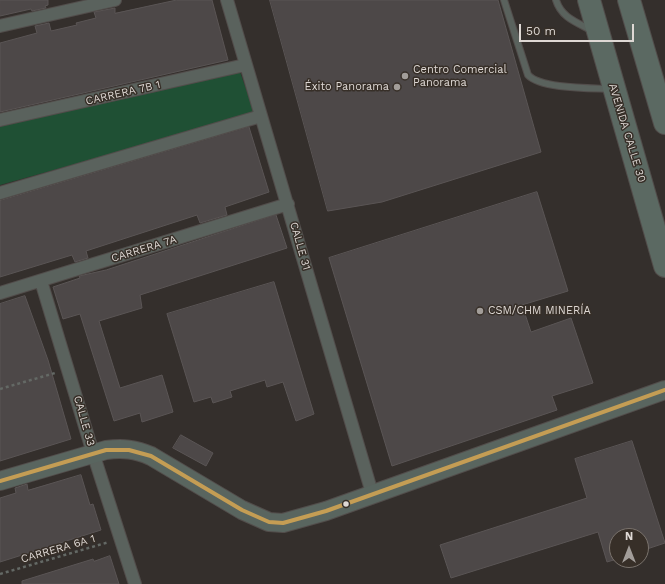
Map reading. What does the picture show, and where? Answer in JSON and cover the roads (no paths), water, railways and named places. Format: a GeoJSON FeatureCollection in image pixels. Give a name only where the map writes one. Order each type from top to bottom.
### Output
{"type":"FeatureCollection","features":[{"type":"Feature","properties":{"kind":"highway","name":"AVENIDA CALLE 30"},"geometry":{"type":"LineString","coordinates":[[589,0],[613,89],[640,175],[665,266]]}},
{"type":"Feature","properties":{"kind":"highway"},"geometry":{"type":"LineString","coordinates":[[629,0],[665,123]]}},
{"type":"Feature","properties":{"kind":"street"},"geometry":{"type":"LineString","coordinates":[[0,26],[115,0]]}},
{"type":"Feature","properties":{"kind":"street","name":"CALLE 31"},"geometry":{"type":"LineString","coordinates":[[227,0],[372,493]]}},
{"type":"Feature","properties":{"kind":"street","name":"CARRERA 7B 1"},"geometry":{"type":"LineString","coordinates":[[0,120],[245,65]]}},
{"type":"Feature","properties":{"kind":"street"},"geometry":{"type":"LineString","coordinates":[[0,193],[261,116]]}},
{"type":"Feature","properties":{"kind":"street","name":"CARRERA 7A"},"geometry":{"type":"LineString","coordinates":[[0,293],[288,204]]}},
{"type":"Feature","properties":{"kind":"street","name":"CALLE 33"},"geometry":{"type":"LineString","coordinates":[[41,281],[93,453],[135,584]]}},
{"type":"Feature","properties":{"kind":"street"},"geometry":{"type":"LineString","coordinates":[[0,481],[93,453],[122,448],[138,450],[151,456],[242,510],[269,522],[276,523],[326,511],[372,493],[665,390]]}},
{"type":"Feature","properties":{"kind":"lane"},"geometry":{"type":"LineString","coordinates":[[504,0],[528,75],[532,80],[554,85],[613,89]]}},
{"type":"Feature","properties":{"kind":"lane"},"geometry":{"type":"LineString","coordinates":[[556,0],[558,9],[570,19],[599,34]]}},
{"type":"Feature","properties":{"kind":"place","name":"Centro Comercial Panorama"},"geometry":{"type":"Point","coordinates":[405,76]}},
{"type":"Feature","properties":{"kind":"place","name":"Éxito Panorama"},"geometry":{"type":"Point","coordinates":[397,87]}},
{"type":"Feature","properties":{"kind":"place","name":"CSM/CHM MINERÍA"},"geometry":{"type":"Point","coordinates":[480,311]}}]}
